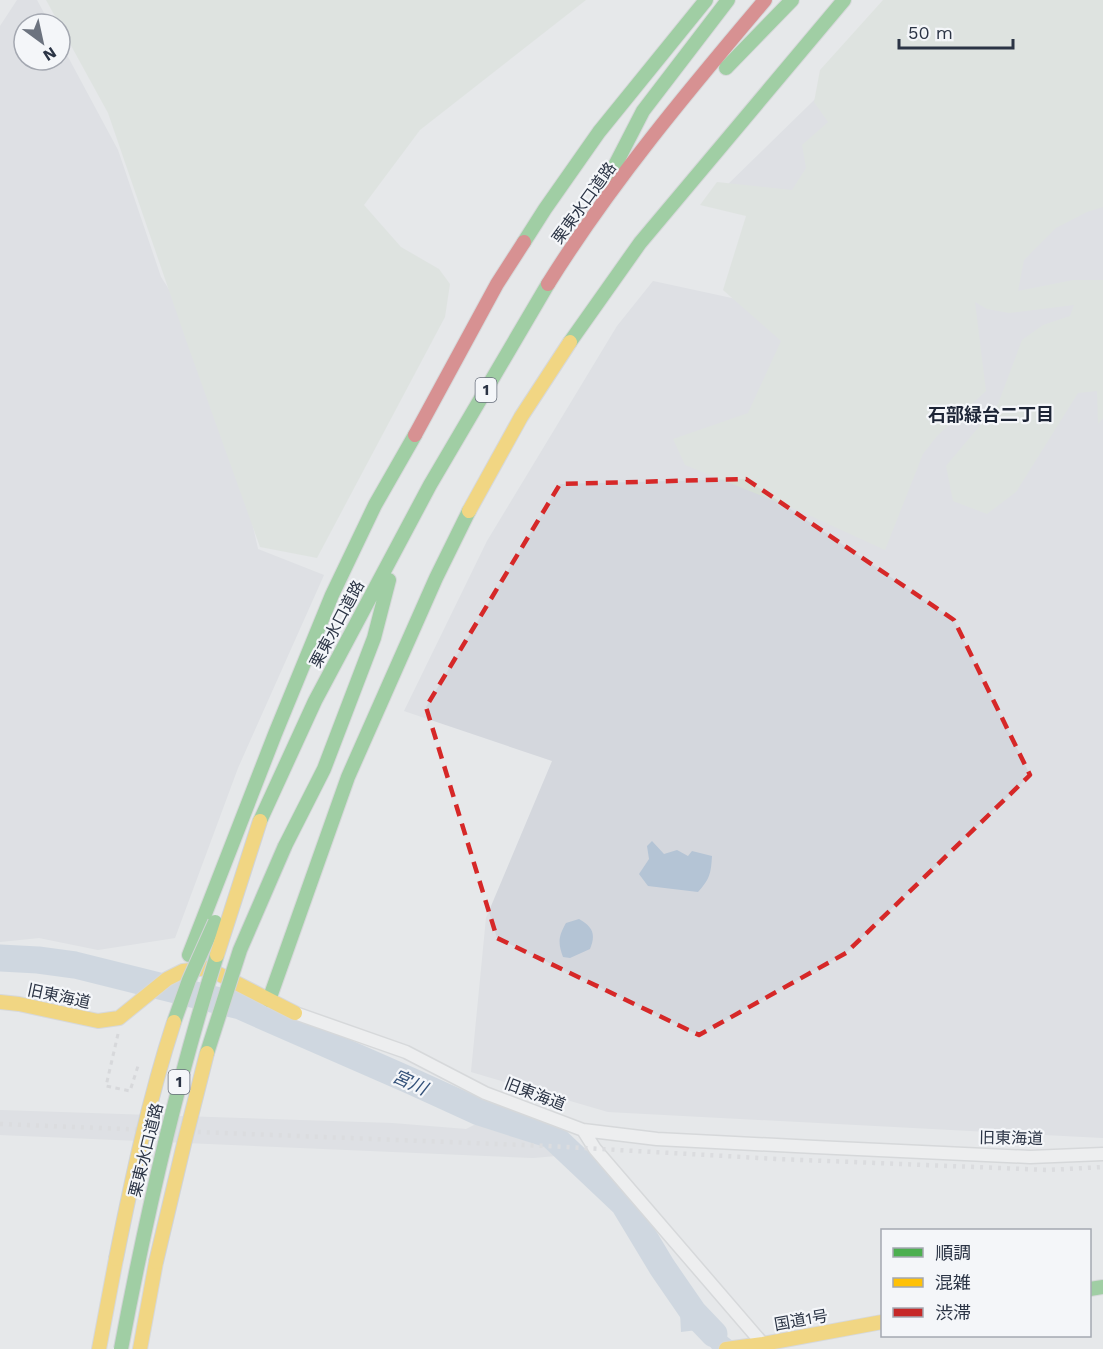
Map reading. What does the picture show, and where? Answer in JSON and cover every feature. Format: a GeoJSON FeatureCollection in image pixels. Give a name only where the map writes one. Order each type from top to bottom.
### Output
{"type":"FeatureCollection","features":[{"type":"Feature","properties":{"kind":"main road"},"geometry":{"type":"LineString","coordinates":[[183,970],[275,734],[332,596],[375,505],[425,419],[496,284],[545,209],[599,132],[706,0]]}},
{"type":"Feature","properties":{"kind":"main road"},"geometry":{"type":"LineString","coordinates":[[575,241],[643,111],[728,0]]}},
{"type":"Feature","properties":{"kind":"main road","name":"栗東水口道路"},"geometry":{"type":"LineString","coordinates":[[121,1349],[154,1184],[183,1067],[209,980],[260,821],[315,701],[430,486],[575,241],[671,112],[765,0]]}},
{"type":"Feature","properties":{"kind":"main road"},"geometry":{"type":"LineString","coordinates":[[575,241],[731,62],[792,0]]}},
{"type":"Feature","properties":{"kind":"main road"},"geometry":{"type":"LineString","coordinates":[[269,1000],[348,777],[436,578],[476,496],[578,329],[640,243],[844,0]]}},
{"type":"Feature","properties":{"kind":"main road","name":"1"},"geometry":{"type":"LineString","coordinates":[[140,1349],[156,1262],[191,1109],[214,1029],[241,948],[285,846],[324,769],[374,638],[400,541]]}},
{"type":"Feature","properties":{"kind":"main road","name":"1"},"geometry":{"type":"LineString","coordinates":[[99,1349],[132,1177],[176,1015],[191,975],[260,821]]}},
{"type":"Feature","properties":{"kind":"main road","name":"旧東海道"},"geometry":{"type":"LineString","coordinates":[[0,1002],[98,1021],[118,1018],[134,1008],[167,979],[183,970],[207,968],[295,1013]]}},
{"type":"Feature","properties":{"kind":"main road","name":"国道1号"},"geometry":{"type":"LineString","coordinates":[[726,1349],[881,1322]]}},
{"type":"Feature","properties":{"kind":"street","name":"旧東海道"},"geometry":{"type":"LineString","coordinates":[[295,1013],[406,1052],[485,1093],[583,1130],[657,1139],[816,1148],[1030,1157],[1103,1154]]}},
{"type":"Feature","properties":{"kind":"street"},"geometry":{"type":"LineString","coordinates":[[583,1130],[595,1149],[763,1344]]}},
{"type":"Feature","properties":{"kind":"path"},"geometry":{"type":"LineString","coordinates":[[120,1026],[106,1086],[130,1091],[138,1066]]}},
{"type":"Feature","properties":{"kind":"highlighted area"},"geometry":{"type":"Polygon","coordinates":[[[746,479],[954,620],[1030,775],[846,953],[699,1035],[497,938],[426,707],[560,484],[746,479]]]}},
{"type":"Feature","properties":{"kind":"shaded area"},"geometry":{"type":"Polygon","coordinates":[[[17,0],[37,0],[44,12],[12,12],[12,72],[72,72],[72,64],[118,150],[161,277],[217,365],[258,549],[324,575],[238,768],[175,938],[98,950],[39,938],[0,942],[0,26],[17,0]]]}},
{"type":"Feature","properties":{"kind":"shaded area"},"geometry":{"type":"Polygon","coordinates":[[[46,0],[586,0],[420,130],[364,205],[401,247],[439,269],[450,284],[445,317],[317,558],[260,547],[108,113],[72,47],[72,12],[53,12],[46,0]]]}},
{"type":"Feature","properties":{"kind":"shaded area"},"geometry":{"type":"Polygon","coordinates":[[[883,0],[1103,0],[1103,207],[1087,212],[1056,228],[1024,260],[1018,291],[1073,280],[1103,280],[1103,418],[1098,424],[1097,391],[1078,393],[1016,492],[987,514],[953,501],[946,466],[998,404],[1022,340],[1043,325],[1070,316],[1074,305],[1009,313],[987,309],[975,302],[986,391],[937,436],[923,454],[885,550],[802,512],[685,465],[673,439],[748,413],[781,341],[723,290],[746,216],[700,205],[717,182],[792,190],[806,168],[802,145],[828,122],[814,102],[820,70],[883,0]]]}},
{"type":"Feature","properties":{"kind":"shaded area"},"geometry":{"type":"Polygon","coordinates":[[[1103,55],[1103,1138],[608,1112],[471,1072],[486,918],[552,761],[404,711],[487,541],[617,326],[653,281],[764,305],[775,214],[718,194],[853,62],[1103,55]]]}},
{"type":"Feature","properties":{"kind":"shaded area"},"geometry":{"type":"Polygon","coordinates":[[[0,1110],[392,1123],[466,1129],[480,1122],[545,1138],[556,1156],[533,1158],[0,1135],[0,1110]]]}},
{"type":"Feature","properties":{"kind":"water"},"geometry":{"type":"Polygon","coordinates":[[[652,841],[664,854],[677,850],[688,856],[692,851],[712,856],[709,876],[698,892],[648,886],[639,874],[649,859],[647,846],[652,841]]]}},
{"type":"Feature","properties":{"kind":"water"},"geometry":{"type":"Polygon","coordinates":[[[579,919],[592,931],[593,939],[590,949],[570,958],[563,957],[560,944],[561,932],[566,923],[579,919]]]}},
{"type":"Feature","properties":{"kind":"water"},"geometry":{"type":"Polygon","coordinates":[[[694,1304],[725,1335],[743,1349],[712,1349],[697,1330],[681,1332],[680,1312],[694,1304]]]}},
{"type":"Feature","properties":{"kind":"waterway","name":"宮川"},"geometry":{"type":"LineString","coordinates":[[0,958],[75,965],[240,1006],[479,1112],[551,1135],[624,1204],[662,1267],[693,1312],[714,1334]]}},
{"type":"Feature","properties":{"kind":"railway"},"geometry":{"type":"LineString","coordinates":[[0,1124],[547,1146],[778,1159],[1048,1170],[1103,1167]]}},
{"type":"Feature","properties":{"kind":"traffic: fast"},"geometry":{"type":"LineString","coordinates":[[524,242],[599,132],[706,0]]}},
{"type":"Feature","properties":{"kind":"traffic: fast"},"geometry":{"type":"LineString","coordinates":[[608,179],[643,111],[728,0]]}},
{"type":"Feature","properties":{"kind":"traffic: fast"},"geometry":{"type":"LineString","coordinates":[[726,68],[792,0]]}},
{"type":"Feature","properties":{"kind":"traffic: fast"},"geometry":{"type":"LineString","coordinates":[[570,342],[640,243],[844,0]]}},
{"type":"Feature","properties":{"kind":"traffic: fast"},"geometry":{"type":"LineString","coordinates":[[260,821],[315,701],[430,485],[548,284]]}},
{"type":"Feature","properties":{"kind":"traffic: fast"},"geometry":{"type":"LineString","coordinates":[[189,955],[332,595],[375,505],[415,435]]}},
{"type":"Feature","properties":{"kind":"traffic: fast"},"geometry":{"type":"LineString","coordinates":[[269,1000],[348,777],[436,578],[469,511]]}},
{"type":"Feature","properties":{"kind":"traffic: fast"},"geometry":{"type":"LineString","coordinates":[[285,846],[324,769],[374,638],[389,580]]}},
{"type":"Feature","properties":{"kind":"traffic: fast"},"geometry":{"type":"LineString","coordinates":[[207,1053],[240,950],[285,846]]}},
{"type":"Feature","properties":{"kind":"traffic: fast"},"geometry":{"type":"LineString","coordinates":[[174,1022],[189,980],[215,922]]}},
{"type":"Feature","properties":{"kind":"traffic: fast"},"geometry":{"type":"LineString","coordinates":[[121,1349],[163,1151],[188,1052],[217,955]]}},
{"type":"Feature","properties":{"kind":"traffic: fast"},"geometry":{"type":"LineString","coordinates":[[1091,1289],[1103,1287]]}},
{"type":"Feature","properties":{"kind":"traffic: slow"},"geometry":{"type":"LineString","coordinates":[[469,511],[521,417],[570,342]]}},
{"type":"Feature","properties":{"kind":"traffic: slow"},"geometry":{"type":"LineString","coordinates":[[217,955],[260,821]]}},
{"type":"Feature","properties":{"kind":"traffic: slow"},"geometry":{"type":"LineString","coordinates":[[0,1002],[98,1021],[119,1018],[167,979],[183,971],[207,968],[295,1013]]}},
{"type":"Feature","properties":{"kind":"traffic: slow"},"geometry":{"type":"LineString","coordinates":[[116,1259],[142,1139],[174,1022]]}},
{"type":"Feature","properties":{"kind":"traffic: slow"},"geometry":{"type":"LineString","coordinates":[[156,1262],[207,1053]]}},
{"type":"Feature","properties":{"kind":"traffic: slow"},"geometry":{"type":"LineString","coordinates":[[99,1349],[116,1259]]}},
{"type":"Feature","properties":{"kind":"traffic: slow"},"geometry":{"type":"LineString","coordinates":[[140,1349],[156,1262]]}},
{"type":"Feature","properties":{"kind":"traffic: slow"},"geometry":{"type":"LineString","coordinates":[[726,1349],[881,1322]]}},
{"type":"Feature","properties":{"kind":"traffic: jam"},"geometry":{"type":"LineString","coordinates":[[548,284],[624,174],[679,103],[765,0]]}},
{"type":"Feature","properties":{"kind":"traffic: jam"},"geometry":{"type":"LineString","coordinates":[[415,435],[497,284],[524,242]]}},
{"type":"Feature","properties":{"kind":"district","name":"石部緑台二丁目"},"geometry":{"type":"Point","coordinates":[991,414]}}]}
